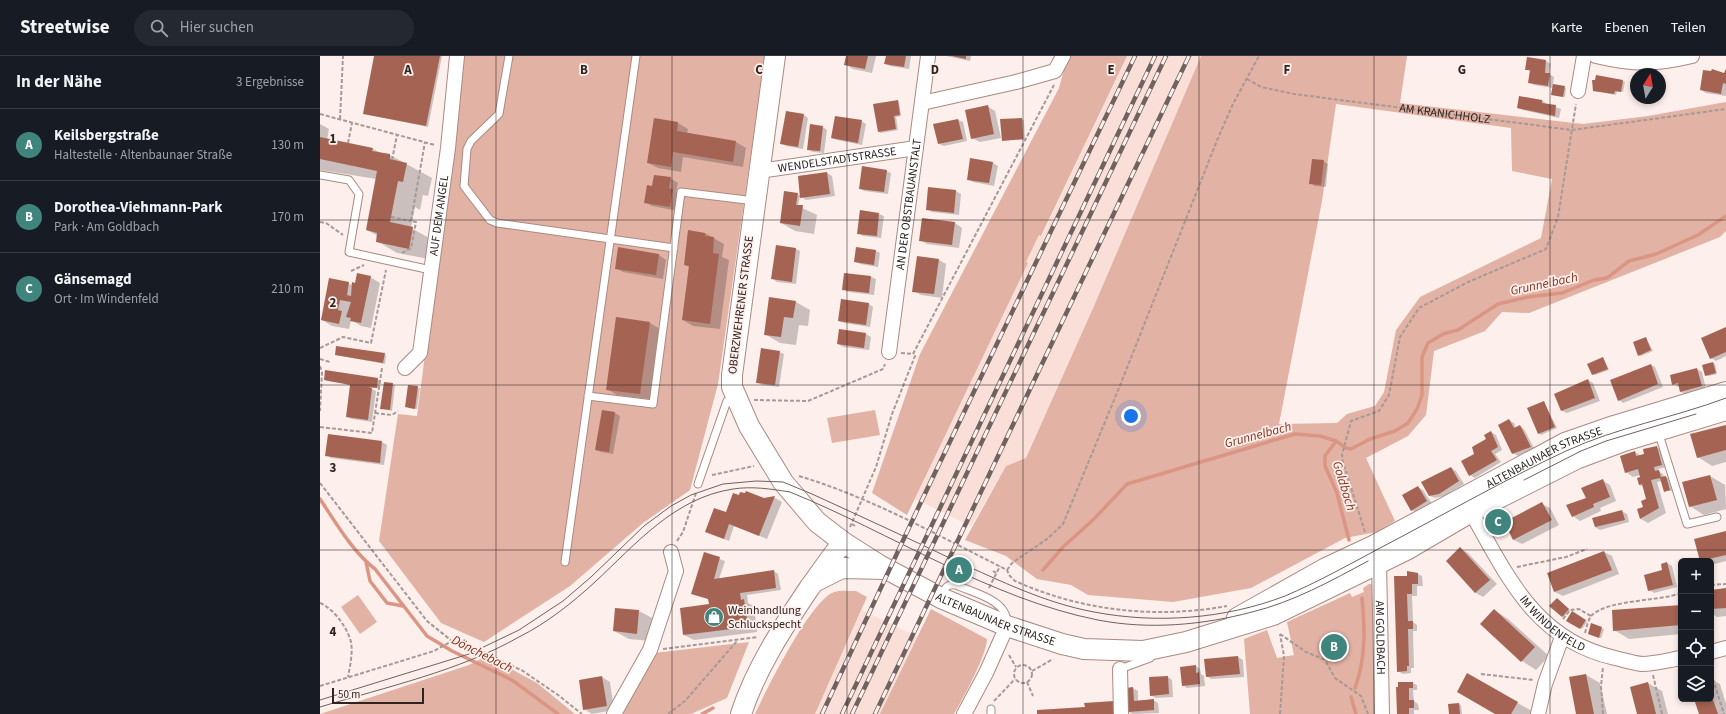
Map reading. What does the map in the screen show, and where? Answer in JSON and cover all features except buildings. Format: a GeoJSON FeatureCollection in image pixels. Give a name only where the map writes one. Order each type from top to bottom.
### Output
{"type":"FeatureCollection","features":[{"type":"Feature","properties":{"kind":"main road","name":"OBERZWEHRENER STRASSE"},"geometry":{"type":"LineString","coordinates":[[774,56],[732,375],[732,387],[745,400],[748,426],[770,462],[790,492],[823,528]]}},
{"type":"Feature","properties":{"kind":"main road","name":"ALTENBAUNAER STRASSE"},"geometry":{"type":"LineString","coordinates":[[823,528],[845,533],[885,568],[941,598],[1008,626],[1062,644],[1084,649],[1143,651],[1162,648],[1273,615],[1565,444],[1614,426],[1726,392]]}},
{"type":"Feature","properties":{"kind":"main road","name":"ALTENBAUNAER STRASSE"},"geometry":{"type":"LineString","coordinates":[[1376,554],[1408,549],[1471,512],[1576,460],[1624,441],[1726,410]]}},
{"type":"Feature","properties":{"kind":"main road"},"geometry":{"type":"LineString","coordinates":[[741,714],[748,694],[773,643],[845,533]]}},
{"type":"Feature","properties":{"kind":"main road"},"geometry":{"type":"LineString","coordinates":[[814,582],[842,568],[885,568]]}},
{"type":"Feature","properties":{"kind":"street","name":"AUF DEM ANGEL"},"geometry":{"type":"LineString","coordinates":[[405,368],[420,353],[448,148],[457,56]]}},
{"type":"Feature","properties":{"kind":"street","name":"AN DER OBSTBAUANSTALT"},"geometry":{"type":"LineString","coordinates":[[889,352],[928,56]]}},
{"type":"Feature","properties":{"kind":"street"},"geometry":{"type":"LineString","coordinates":[[922,104],[1055,72],[1063,56]]}},
{"type":"Feature","properties":{"kind":"street"},"geometry":{"type":"LineString","coordinates":[[1578,91],[1584,56]]}},
{"type":"Feature","properties":{"kind":"street"},"geometry":{"type":"LineString","coordinates":[[1596,56],[1624,63],[1663,63],[1692,56]]}},
{"type":"Feature","properties":{"kind":"street","name":"WENDELSTADTSTRASSE"},"geometry":{"type":"LineString","coordinates":[[759,172],[916,148]]}},
{"type":"Feature","properties":{"kind":"street","name":"IM WINDENFELD"},"geometry":{"type":"LineString","coordinates":[[1471,512],[1506,573],[1532,611],[1559,633],[1580,646],[1604,655],[1642,664],[1678,658]]}},
{"type":"Feature","properties":{"kind":"street"},"geometry":{"type":"LineString","coordinates":[[614,714],[650,650],[676,571],[671,552]]}},
{"type":"Feature","properties":{"kind":"street","name":"AM GOLDBACH"},"geometry":{"type":"LineString","coordinates":[[1376,554],[1382,714]]}},
{"type":"Feature","properties":{"kind":"street"},"geometry":{"type":"LineString","coordinates":[[964,714],[986,674],[1008,626]]}},
{"type":"Feature","properties":{"kind":"street"},"geometry":{"type":"LineString","coordinates":[[1538,714],[1545,682],[1559,633]]}},
{"type":"Feature","properties":{"kind":"street"},"geometry":{"type":"LineString","coordinates":[[1714,651],[1726,648]]}},
{"type":"Feature","properties":{"kind":"street","name":"ALTENBAUNAER STRASSE"},"geometry":{"type":"LineString","coordinates":[[1120,669],[1121,714]]}},
{"type":"Feature","properties":{"kind":"lane"},"geometry":{"type":"LineString","coordinates":[[509,56],[499,114],[471,141],[466,149],[464,186],[490,220],[497,223],[674,248]]}},
{"type":"Feature","properties":{"kind":"lane"},"geometry":{"type":"LineString","coordinates":[[565,562],[636,56]]}},
{"type":"Feature","properties":{"kind":"lane"},"geometry":{"type":"LineString","coordinates":[[320,175],[349,180],[359,194],[349,252],[431,270]]}},
{"type":"Feature","properties":{"kind":"lane"},"geometry":{"type":"LineString","coordinates":[[588,396],[653,404],[681,192],[755,201]]}},
{"type":"Feature","properties":{"kind":"lane"},"geometry":{"type":"LineString","coordinates":[[700,481],[727,401],[745,400]]}},
{"type":"Feature","properties":{"kind":"lane"},"geometry":{"type":"LineString","coordinates":[[1658,431],[1687,524],[1717,517]]}},
{"type":"Feature","properties":{"kind":"lane"},"geometry":{"type":"LineString","coordinates":[[941,598],[947,586],[951,584],[984,597],[1003,608],[1008,616],[1008,626]]}},
{"type":"Feature","properties":{"kind":"lane","name":"ALTENBAUNAER STRASSE"},"geometry":{"type":"LineString","coordinates":[[1120,669],[1151,658],[1162,648]]}},
{"type":"Feature","properties":{"kind":"path"},"geometry":{"type":"LineString","coordinates":[[340,119],[343,56]]}},
{"type":"Feature","properties":{"kind":"path"},"geometry":{"type":"LineString","coordinates":[[1007,570],[1012,563],[1036,548],[1062,524],[1121,384],[1218,138],[1233,104],[1259,56]]}},
{"type":"Feature","properties":{"kind":"path"},"geometry":{"type":"LineString","coordinates":[[912,354],[1058,77],[1055,72]]}},
{"type":"Feature","properties":{"kind":"path","name":"AM KRANICHHOLZ"},"geometry":{"type":"LineString","coordinates":[[1247,79],[1260,87],[1294,94],[1572,130],[1726,109]]}},
{"type":"Feature","properties":{"kind":"path"},"geometry":{"type":"LineString","coordinates":[[1376,554],[1365,532],[1343,462],[1344,450],[1351,421],[1379,411],[1390,395],[1400,337],[1420,308],[1468,282],[1546,249],[1558,217],[1578,91]]}},
{"type":"Feature","properties":{"kind":"path"},"geometry":{"type":"LineString","coordinates":[[320,114],[448,148]]}},
{"type":"Feature","properties":{"kind":"path"},"geometry":{"type":"LineString","coordinates":[[348,143],[352,123]]}},
{"type":"Feature","properties":{"kind":"path"},"geometry":{"type":"LineString","coordinates":[[392,160],[397,135]]}},
{"type":"Feature","properties":{"kind":"path"},"geometry":{"type":"LineString","coordinates":[[412,221],[425,142]]}},
{"type":"Feature","properties":{"kind":"path"},"geometry":{"type":"LineString","coordinates":[[391,217],[416,222],[411,248],[400,255],[396,262]]}},
{"type":"Feature","properties":{"kind":"path"},"geometry":{"type":"LineString","coordinates":[[320,222],[326,223],[339,231],[350,242]]}},
{"type":"Feature","properties":{"kind":"path"},"geometry":{"type":"LineString","coordinates":[[320,348],[343,337],[371,343],[386,270]]}},
{"type":"Feature","properties":{"kind":"path"},"geometry":{"type":"LineString","coordinates":[[745,400],[808,401],[884,369],[889,352],[912,354]]}},
{"type":"Feature","properties":{"kind":"path"},"geometry":{"type":"LineString","coordinates":[[845,533],[852,524],[876,467],[892,414],[915,356],[912,354]]}},
{"type":"Feature","properties":{"kind":"path"},"geometry":{"type":"LineString","coordinates":[[320,359],[330,362]]}},
{"type":"Feature","properties":{"kind":"path"},"geometry":{"type":"LineString","coordinates":[[320,366],[322,372],[320,411]]}},
{"type":"Feature","properties":{"kind":"path"},"geometry":{"type":"LineString","coordinates":[[320,427],[372,433],[382,368]]}},
{"type":"Feature","properties":{"kind":"path"},"geometry":{"type":"LineString","coordinates":[[375,413],[392,415],[398,411]]}},
{"type":"Feature","properties":{"kind":"path"},"geometry":{"type":"LineString","coordinates":[[671,552],[683,532],[700,481],[770,462]]}},
{"type":"Feature","properties":{"kind":"path"},"geometry":{"type":"LineString","coordinates":[[797,475],[831,486],[863,500],[1000,566],[1007,570],[1012,579],[1033,589],[1062,599],[1099,608],[1136,612],[1205,610],[1233,604]]}},
{"type":"Feature","properties":{"kind":"path"},"geometry":{"type":"LineString","coordinates":[[320,483],[427,621],[452,641],[475,648],[523,671],[558,694],[582,714]]}},
{"type":"Feature","properties":{"kind":"path"},"geometry":{"type":"LineString","coordinates":[[1506,573],[1516,567],[1566,556],[1587,549]]}},
{"type":"Feature","properties":{"kind":"path"},"geometry":{"type":"LineString","coordinates":[[984,597],[1000,566]]}},
{"type":"Feature","properties":{"kind":"path"},"geometry":{"type":"LineString","coordinates":[[1714,585],[1726,584]]}},
{"type":"Feature","properties":{"kind":"path"},"geometry":{"type":"LineString","coordinates":[[1580,646],[1591,616],[1611,605],[1667,598],[1678,594]]}},
{"type":"Feature","properties":{"kind":"path"},"geometry":{"type":"LineString","coordinates":[[320,602],[339,617],[351,642],[351,663],[348,678]]}},
{"type":"Feature","properties":{"kind":"path"},"geometry":{"type":"LineString","coordinates":[[1559,633],[1570,610],[1579,609],[1591,616]]}},
{"type":"Feature","properties":{"kind":"path"},"geometry":{"type":"LineString","coordinates":[[1278,628],[1284,656],[1280,714]]}},
{"type":"Feature","properties":{"kind":"path"},"geometry":{"type":"LineString","coordinates":[[1280,634],[1306,652],[1325,660],[1335,678],[1361,696],[1368,714]]}},
{"type":"Feature","properties":{"kind":"path"},"geometry":{"type":"LineString","coordinates":[[650,650],[760,637]]}},
{"type":"Feature","properties":{"kind":"path"},"geometry":{"type":"LineString","coordinates":[[668,714],[685,701],[738,640]]}},
{"type":"Feature","properties":{"kind":"path"},"geometry":{"type":"LineString","coordinates":[[320,686],[434,650],[452,641]]}},
{"type":"Feature","properties":{"kind":"path"},"geometry":{"type":"LineString","coordinates":[[1603,714],[1601,686],[1604,655]]}},
{"type":"Feature","properties":{"kind":"path"},"geometry":{"type":"LineString","coordinates":[[1032,672],[1054,658]]}},
{"type":"Feature","properties":{"kind":"path"},"geometry":{"type":"LineString","coordinates":[[1652,662],[1654,682],[1662,714]]}},
{"type":"Feature","properties":{"kind":"path"},"geometry":{"type":"LineString","coordinates":[[1022,664],[1028,666],[1032,672],[1032,678],[1027,682],[1020,683],[1015,679],[1013,673],[1016,667],[1022,664]]}},
{"type":"Feature","properties":{"kind":"path"},"geometry":{"type":"LineString","coordinates":[[1482,674],[1545,682]]}},
{"type":"Feature","properties":{"kind":"path"},"geometry":{"type":"LineString","coordinates":[[991,710],[1015,679]]}},
{"type":"Feature","properties":{"kind":"path"},"geometry":{"type":"LineString","coordinates":[[1027,682],[1033,696]]}},
{"type":"Feature","properties":{"kind":"path"},"geometry":{"type":"LineString","coordinates":[[1714,682],[1724,714]]}},
{"type":"Feature","properties":{"kind":"shaded area"},"geometry":{"type":"Polygon","coordinates":[[[464,56],[765,56],[718,384],[690,490],[643,523],[570,586],[484,642],[441,623],[379,541],[398,414],[417,416],[464,56]]]}},
{"type":"Feature","properties":{"kind":"shaded area"},"geometry":{"type":"Polygon","coordinates":[[[1068,56],[1127,56],[1041,236],[1039,235],[1026,262],[1028,263],[907,515],[872,493],[920,354],[1059,88],[1068,56]]]}},
{"type":"Feature","properties":{"kind":"shaded area"},"geometry":{"type":"Polygon","coordinates":[[[1127,56],[1201,56],[1094,306],[1026,458],[1006,466],[971,526],[915,499],[1028,263],[1026,262],[1039,235],[1042,236],[1127,56]]]}},
{"type":"Feature","properties":{"kind":"shaded area"},"geometry":{"type":"Polygon","coordinates":[[[1201,56],[1407,56],[1400,103],[1583,124],[1648,116],[1726,102],[1726,231],[1720,237],[1529,313],[1502,312],[1485,331],[1434,351],[1426,415],[1408,436],[1366,458],[1395,521],[1377,532],[1345,538],[1251,588],[1173,602],[1088,595],[1071,585],[1037,579],[1006,556],[965,540],[1006,466],[1026,458],[1094,306],[1201,56]],[[1336,104],[1322,201],[1279,424],[1337,423],[1347,414],[1375,406],[1384,392],[1396,330],[1420,297],[1541,238],[1552,179],[1512,171],[1511,128],[1336,104]]]}},
{"type":"Feature","properties":{"kind":"shaded area"},"geometry":{"type":"Polygon","coordinates":[[[875,410],[880,435],[832,443],[827,418],[875,410]]]}},
{"type":"Feature","properties":{"kind":"shaded area"},"geometry":{"type":"Polygon","coordinates":[[[1369,584],[1373,584],[1377,714],[1250,714],[1244,639],[1267,630],[1277,658],[1294,655],[1287,622],[1350,593],[1352,597],[1364,592],[1363,588],[1369,584]]]}},
{"type":"Feature","properties":{"kind":"shaded area"},"geometry":{"type":"Polygon","coordinates":[[[856,591],[867,597],[815,714],[755,714],[790,647],[813,611],[824,599],[834,592],[856,591]]]}},
{"type":"Feature","properties":{"kind":"shaded area"},"geometry":{"type":"Polygon","coordinates":[[[358,595],[377,622],[360,634],[341,607],[358,595]]]}},
{"type":"Feature","properties":{"kind":"shaded area"},"geometry":{"type":"Polygon","coordinates":[[[931,609],[987,639],[983,656],[974,677],[954,714],[880,714],[931,609]]]}},
{"type":"Feature","properties":{"kind":"shaded area"},"geometry":{"type":"Polygon","coordinates":[[[862,610],[918,637],[881,714],[815,714],[862,610]]]}},
{"type":"Feature","properties":{"kind":"shaded area"},"geometry":{"type":"Polygon","coordinates":[[[749,642],[727,698],[691,714],[620,714],[654,653],[749,642]]]}},
{"type":"Feature","properties":{"kind":"shaded area"},"geometry":{"type":"Polygon","coordinates":[[[487,656],[537,683],[575,714],[320,714],[469,665],[487,656]]]}},
{"type":"Feature","properties":{"kind":"waterway","name":"Grunnelbach"},"geometry":{"type":"LineString","coordinates":[[1043,570],[1063,547],[1094,519],[1127,484],[1295,434],[1320,436],[1336,441],[1346,448],[1351,449],[1370,439],[1395,431],[1408,423],[1417,409],[1422,395],[1422,357],[1428,343],[1443,334],[1458,330],[1498,304],[1528,297],[1562,293],[1594,280],[1607,278],[1629,261],[1656,254],[1698,235],[1726,216]]}},
{"type":"Feature","properties":{"kind":"waterway","name":"Goldbach"},"geometry":{"type":"LineString","coordinates":[[1336,441],[1325,456],[1325,466],[1337,493],[1349,540]]}},
{"type":"Feature","properties":{"kind":"waterway","name":"Dönchebach"},"geometry":{"type":"LineString","coordinates":[[320,499],[338,527],[359,554],[375,569],[427,636],[452,651],[512,680],[558,714]]}},
{"type":"Feature","properties":{"kind":"waterway","name":"Dönchebach"},"geometry":{"type":"LineString","coordinates":[[366,562],[370,581],[387,603],[403,606]]}},
{"type":"Feature","properties":{"kind":"waterway","name":"Goldbach"},"geometry":{"type":"LineString","coordinates":[[1355,688],[1359,677],[1364,643],[1362,598]]}},
{"type":"Feature","properties":{"kind":"waterway","name":"Goldbach"},"geometry":{"type":"LineString","coordinates":[[1351,697],[1356,714]]}},
{"type":"Feature","properties":{"kind":"waterway","name":"Grunnelbach"},"geometry":{"type":"LineString","coordinates":[[702,714],[713,708]]}},
{"type":"Feature","properties":{"kind":"tram line"},"geometry":{"type":"LineString","coordinates":[[320,700],[469,654],[519,630],[563,601],[591,577],[644,526],[671,506],[691,495],[723,484],[756,481],[783,482],[1024,591],[1058,603],[1118,616],[1142,618],[1191,617],[1239,610],[1285,596],[1334,573],[1566,451],[1605,435],[1726,398]]}},
{"type":"Feature","properties":{"kind":"tram line"},"geometry":{"type":"LineString","coordinates":[[1524,480],[1581,451],[1606,441],[1696,414]]}},
{"type":"Feature","properties":{"kind":"tram line"},"geometry":{"type":"LineString","coordinates":[[320,707],[447,669],[496,649],[549,619],[568,605],[595,582],[641,538],[674,512],[692,502],[712,494],[740,488],[769,489],[790,492],[828,508],[942,564],[1019,597],[1058,610],[1117,623],[1137,625],[1176,625],[1214,620],[1252,612],[1297,597],[1368,561]]}},
{"type":"Feature","properties":{"kind":"railway"},"geometry":{"type":"LineString","coordinates":[[822,714],[921,502],[1135,56]]}},
{"type":"Feature","properties":{"kind":"railway"},"geometry":{"type":"LineString","coordinates":[[842,714],[1155,56]]}},
{"type":"Feature","properties":{"kind":"railway"},"geometry":{"type":"LineString","coordinates":[[852,714],[1166,56]]}},
{"type":"Feature","properties":{"kind":"railway"},"geometry":{"type":"LineString","coordinates":[[875,714],[1189,56]]}},
{"type":"Feature","properties":{"kind":"place","name":"Gänsemagd"},"geometry":{"type":"Point","coordinates":[1498,522]}},
{"type":"Feature","properties":{"kind":"place","name":"Keilsbergstraße"},"geometry":{"type":"Point","coordinates":[959,570]}},
{"type":"Feature","properties":{"kind":"place","name":"Weinhandlung Schluckspecht"},"geometry":{"type":"Point","coordinates":[714,617]}},
{"type":"Feature","properties":{"kind":"place","name":"Dorothea-Viehmann-Park"},"geometry":{"type":"Point","coordinates":[1334,647]}}]}
